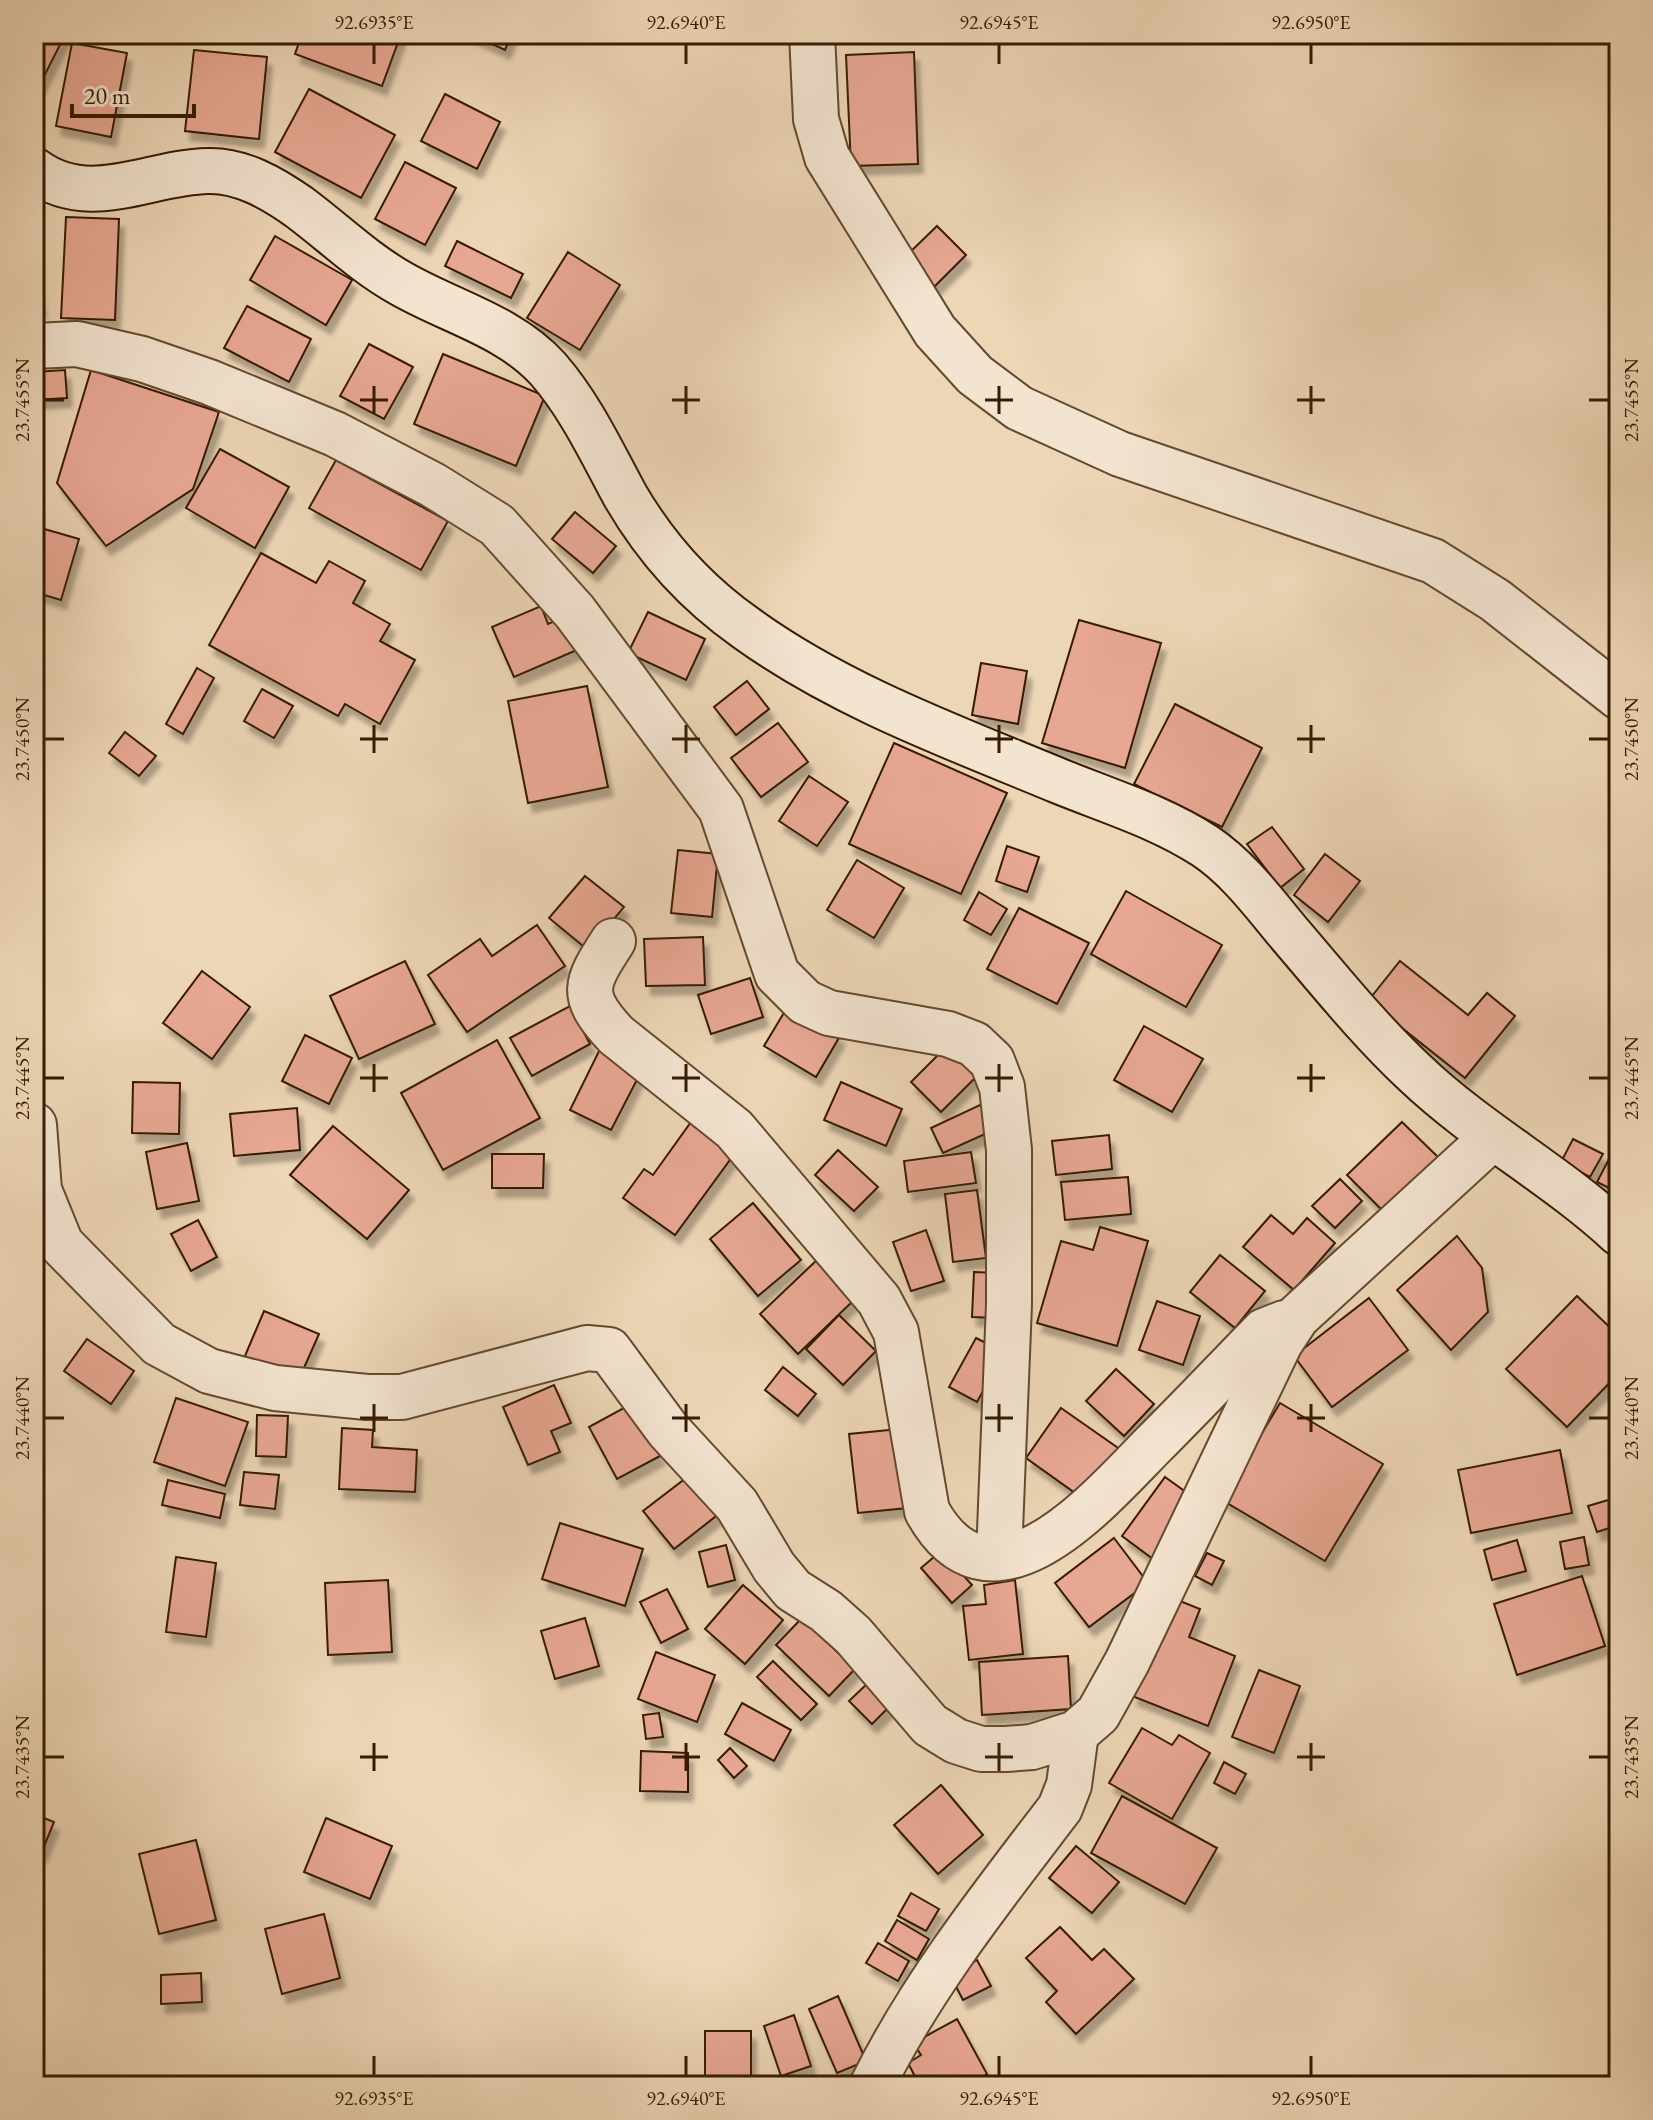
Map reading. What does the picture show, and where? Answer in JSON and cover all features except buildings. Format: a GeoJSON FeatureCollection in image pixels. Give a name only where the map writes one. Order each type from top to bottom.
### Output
{"type":"FeatureCollection","features":[{"type":"Feature","properties":{"kind":"street"},"geometry":{"type":"LineString","coordinates":[[812,34],[816,119],[827,157],[935,331],[975,375],[1019,408],[1120,454],[1433,561],[1495,600],[1619,697]]}},
{"type":"Feature","properties":{"kind":"street"},"geometry":{"type":"LineString","coordinates":[[34,170],[65,185],[97,190],[126,188],[204,171],[230,173],[259,182],[299,207],[346,248],[403,285],[508,337],[544,365],[569,395],[653,539],[707,598],[794,659],[874,702],[1159,821],[1206,847],[1239,876],[1363,1020],[1405,1063],[1492,1138],[1596,1211],[1619,1233]]}},
{"type":"Feature","properties":{"kind":"street"},"geometry":{"type":"LineString","coordinates":[[34,346],[77,344],[142,359],[209,382],[335,434],[433,485],[497,525],[575,612],[721,809],[777,974],[805,1002],[829,1013],[948,1034],[974,1044],[992,1061],[1002,1087],[1009,1150],[1009,1304],[999,1556]]}},
{"type":"Feature","properties":{"kind":"street"},"geometry":{"type":"LineString","coordinates":[[613,941],[591,975],[588,987],[590,1001],[616,1035],[734,1129],[869,1285],[896,1332],[927,1511],[952,1545],[968,1554],[999,1556],[1042,1546],[1085,1514],[1264,1331],[1297,1317]]}},
{"type":"Feature","properties":{"kind":"street"},"geometry":{"type":"LineString","coordinates":[[34,1125],[39,1190],[61,1244],[118,1306],[159,1344],[222,1375],[275,1388],[367,1397],[402,1397],[587,1348],[609,1350],[668,1430],[737,1505],[774,1567],[793,1590],[826,1611],[853,1635],[930,1725],[956,1741],[981,1749],[1032,1747],[1076,1733],[1098,1714],[1127,1662],[1274,1354],[1297,1317],[1492,1138]]}},
{"type":"Feature","properties":{"kind":"street"},"geometry":{"type":"LineString","coordinates":[[872,2086],[918,2003],[970,1927],[1060,1808],[1069,1785],[1076,1733]]}}]}
